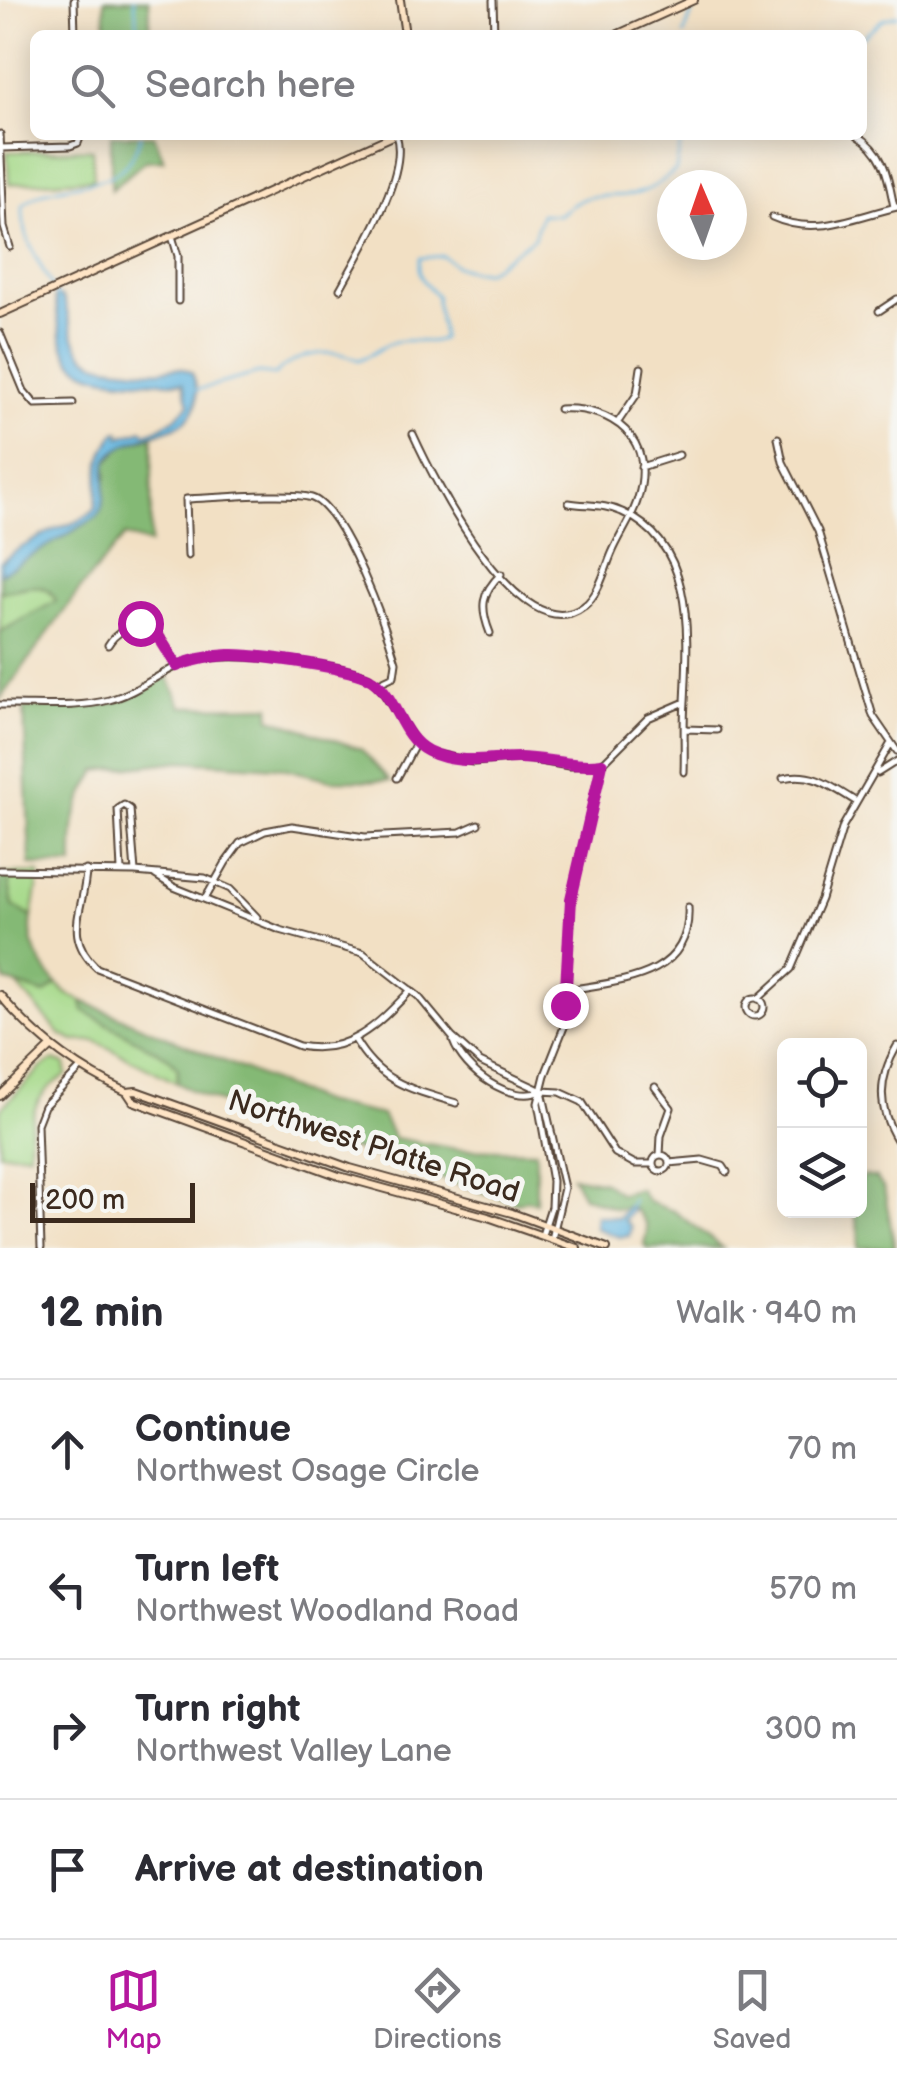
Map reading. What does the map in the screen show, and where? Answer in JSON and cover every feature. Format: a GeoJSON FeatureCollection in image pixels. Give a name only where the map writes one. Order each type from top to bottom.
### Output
{"type":"FeatureCollection","features":[{"type":"Feature","properties":{"kind":"main road"},"geometry":{"type":"LineString","coordinates":[[400,0],[404,30]]}},
{"type":"Feature","properties":{"kind":"main road"},"geometry":{"type":"LineString","coordinates":[[627,30],[691,1]]}},
{"type":"Feature","properties":{"kind":"main road"},"geometry":{"type":"LineString","coordinates":[[0,314],[384,140]]}},
{"type":"Feature","properties":{"kind":"main road","name":"Northwest Platte Road"},"geometry":{"type":"LineString","coordinates":[[0,995],[20,1020],[51,1046],[80,1068],[126,1092],[133,1101],[335,1174],[542,1234],[577,1248]]}},
{"type":"Feature","properties":{"kind":"main road"},"geometry":{"type":"LineString","coordinates":[[0,1096],[51,1046]]}},
{"type":"Feature","properties":{"kind":"main road","name":"Northwest Platte Road"},"geometry":{"type":"LineString","coordinates":[[126,1092],[136,1091],[350,1168],[544,1224],[607,1248]]}},
{"type":"Feature","properties":{"kind":"street"},"geometry":{"type":"LineString","coordinates":[[74,0],[75,30]]}},
{"type":"Feature","properties":{"kind":"street"},"geometry":{"type":"LineString","coordinates":[[493,0],[494,30]]}},
{"type":"Feature","properties":{"kind":"street"},"geometry":{"type":"LineString","coordinates":[[0,134],[4,226],[10,247]]}},
{"type":"Feature","properties":{"kind":"street"},"geometry":{"type":"LineString","coordinates":[[1,148],[70,146],[80,140]]}},
{"type":"Feature","properties":{"kind":"street"},"geometry":{"type":"LineString","coordinates":[[340,289],[379,213],[399,159],[396,140]]}},
{"type":"Feature","properties":{"kind":"street"},"geometry":{"type":"LineString","coordinates":[[772,218],[790,225],[826,226],[896,207],[884,164],[864,140]]}},
{"type":"Feature","properties":{"kind":"street"},"geometry":{"type":"LineString","coordinates":[[172,236],[178,256],[178,302]]}},
{"type":"Feature","properties":{"kind":"street"},"geometry":{"type":"LineString","coordinates":[[879,311],[897,299]]}},
{"type":"Feature","properties":{"kind":"street"},"geometry":{"type":"LineString","coordinates":[[0,332],[24,391],[36,404],[74,403]]}},
{"type":"Feature","properties":{"kind":"street"},"geometry":{"type":"LineString","coordinates":[[618,422],[637,394],[641,368]]}},
{"type":"Feature","properties":{"kind":"street"},"geometry":{"type":"LineString","coordinates":[[413,434],[447,506],[527,604],[556,616],[576,611],[594,596],[640,488],[641,467],[636,448],[618,422],[592,409],[558,409]]}},
{"type":"Feature","properties":{"kind":"street"},"geometry":{"type":"LineString","coordinates":[[778,438],[783,462],[818,531],[873,716],[897,751]]}},
{"type":"Feature","properties":{"kind":"street"},"geometry":{"type":"LineString","coordinates":[[641,467],[679,456]]}},
{"type":"Feature","properties":{"kind":"street"},"geometry":{"type":"LineString","coordinates":[[188,556],[186,499],[302,496],[325,505],[354,556],[394,656],[397,672],[377,684]]}},
{"type":"Feature","properties":{"kind":"street"},"geometry":{"type":"LineString","coordinates":[[569,503],[607,506],[629,515],[659,539],[678,574],[687,630],[684,772]]}},
{"type":"Feature","properties":{"kind":"street"},"geometry":{"type":"LineString","coordinates":[[490,633],[482,605],[489,586],[501,574]]}},
{"type":"Feature","properties":{"kind":"street"},"geometry":{"type":"LineString","coordinates":[[576,611],[581,620]]}},
{"type":"Feature","properties":{"kind":"street"},"geometry":{"type":"LineString","coordinates":[[108,644],[135,624],[145,623],[154,629],[177,666]]}},
{"type":"Feature","properties":{"kind":"street"},"geometry":{"type":"LineString","coordinates":[[0,705],[106,701],[200,658],[242,655],[357,673],[377,684],[416,743],[430,752],[473,762],[522,758],[569,766],[602,764]]}},
{"type":"Feature","properties":{"kind":"street"},"geometry":{"type":"LineString","coordinates":[[542,1234],[551,1206],[552,1181],[540,1114],[542,1091],[563,1034],[573,884],[602,764],[648,718],[685,702]]}},
{"type":"Feature","properties":{"kind":"street"},"geometry":{"type":"LineString","coordinates":[[685,729],[717,730]]}},
{"type":"Feature","properties":{"kind":"street"},"geometry":{"type":"LineString","coordinates":[[397,778],[416,743]]}},
{"type":"Feature","properties":{"kind":"street"},"geometry":{"type":"LineString","coordinates":[[758,999],[791,969],[821,899],[843,826],[891,743]]}},
{"type":"Feature","properties":{"kind":"street"},"geometry":{"type":"LineString","coordinates":[[875,774],[897,761]]}},
{"type":"Feature","properties":{"kind":"street"},"geometry":{"type":"LineString","coordinates":[[783,778],[819,778],[856,801]]}},
{"type":"Feature","properties":{"kind":"street"},"geometry":{"type":"LineString","coordinates":[[121,872],[118,809],[124,805],[130,809],[135,872]]}},
{"type":"Feature","properties":{"kind":"street"},"geometry":{"type":"LineString","coordinates":[[205,899],[240,843],[264,831],[292,826],[364,836],[460,832],[478,824]]}},
{"type":"Feature","properties":{"kind":"street"},"geometry":{"type":"LineString","coordinates":[[0,870],[86,870],[204,878],[242,899],[259,919]]}},
{"type":"Feature","properties":{"kind":"street"},"geometry":{"type":"LineString","coordinates":[[86,870],[76,929],[80,948],[97,968],[298,1046],[324,1048],[354,1040],[384,1019],[410,990]]}},
{"type":"Feature","properties":{"kind":"street"},"geometry":{"type":"LineString","coordinates":[[155,875],[280,930],[363,953],[410,990],[480,1062],[542,1091]]}},
{"type":"Feature","properties":{"kind":"street"},"geometry":{"type":"LineString","coordinates":[[566,990],[632,978],[665,964],[685,941],[688,907]]}},
{"type":"Feature","properties":{"kind":"street"},"geometry":{"type":"LineString","coordinates":[[452,1036],[457,1051],[481,1076],[526,1096],[542,1091],[560,1092],[587,1105],[610,1148],[621,1159],[653,1164],[660,1171],[670,1163]]}},
{"type":"Feature","properties":{"kind":"street"},"geometry":{"type":"LineString","coordinates":[[354,1040],[366,1060],[382,1074],[456,1103]]}},
{"type":"Feature","properties":{"kind":"street"},"geometry":{"type":"LineString","coordinates":[[897,1046],[886,1064],[880,1089],[885,1116],[897,1140]]}},
{"type":"Feature","properties":{"kind":"street"},"geometry":{"type":"LineString","coordinates":[[41,1248],[36,1132],[39,1114],[80,1068]]}},
{"type":"Feature","properties":{"kind":"street"},"geometry":{"type":"LineString","coordinates":[[653,1164],[660,1155],[661,1136],[671,1108],[655,1087]]}},
{"type":"Feature","properties":{"kind":"street"},"geometry":{"type":"LineString","coordinates":[[542,1091],[564,1188],[552,1239]]}},
{"type":"Feature","properties":{"kind":"street"},"geometry":{"type":"LineString","coordinates":[[660,1155],[670,1163]]}},
{"type":"Feature","properties":{"kind":"street"},"geometry":{"type":"LineString","coordinates":[[670,1163],[702,1160],[723,1166],[727,1172]]}},
{"type":"Feature","properties":{"kind":"green space"},"geometry":{"type":"Polygon","coordinates":[[[104,0],[149,0],[150,30],[106,30],[104,0]]]}},
{"type":"Feature","properties":{"kind":"green space"},"geometry":{"type":"Polygon","coordinates":[[[111,140],[156,140],[164,160],[145,161],[111,190],[111,140]]]}},
{"type":"Feature","properties":{"kind":"green space"},"geometry":{"type":"Polygon","coordinates":[[[92,149],[94,179],[9,184],[7,152],[92,149]]]}},
{"type":"Feature","properties":{"kind":"green space"},"geometry":{"type":"Polygon","coordinates":[[[153,436],[150,544],[125,536],[81,588],[0,699],[0,632],[56,601],[39,587],[0,592],[0,574],[97,517],[106,463],[123,445],[153,436]]]}},
{"type":"Feature","properties":{"kind":"green space"},"geometry":{"type":"Polygon","coordinates":[[[35,586],[52,591],[57,601],[0,632],[0,592],[35,586]]]}},
{"type":"Feature","properties":{"kind":"green space"},"geometry":{"type":"Polygon","coordinates":[[[168,676],[182,707],[270,706],[271,718],[361,749],[390,781],[331,780],[278,767],[181,761],[97,771],[76,816],[73,865],[30,865],[24,708],[101,706],[130,697],[168,676]]]}},
{"type":"Feature","properties":{"kind":"green space"},"geometry":{"type":"Polygon","coordinates":[[[40,873],[32,917],[13,906],[7,874],[40,873]]]}},
{"type":"Feature","properties":{"kind":"green space"},"geometry":{"type":"Polygon","coordinates":[[[0,874],[7,874],[13,906],[32,917],[31,936],[36,953],[57,984],[45,994],[5,981],[0,968],[0,874]]]}},
{"type":"Feature","properties":{"kind":"green space"},"geometry":{"type":"Polygon","coordinates":[[[16,984],[45,994],[57,984],[82,1001],[85,1011],[169,1058],[178,1069],[177,1083],[95,1041],[74,1041],[61,1035],[16,984]]]}},
{"type":"Feature","properties":{"kind":"green space"},"geometry":{"type":"Polygon","coordinates":[[[82,1001],[321,1102],[382,1115],[394,1138],[456,1149],[536,1151],[536,1202],[518,1203],[457,1184],[201,1095],[177,1083],[178,1069],[169,1058],[84,1011],[82,1001]]]}},
{"type":"Feature","properties":{"kind":"green space"},"geometry":{"type":"Polygon","coordinates":[[[54,1060],[65,1064],[67,1075],[40,1098],[30,1128],[29,1153],[0,1153],[0,1109],[54,1060]]]}},
{"type":"Feature","properties":{"kind":"green space"},"geometry":{"type":"Polygon","coordinates":[[[572,1176],[604,1182],[620,1194],[640,1189],[648,1202],[674,1211],[723,1248],[647,1248],[645,1223],[632,1207],[616,1209],[583,1196],[572,1176]]]}},
{"type":"Feature","properties":{"kind":"green space"},"geometry":{"type":"Polygon","coordinates":[[[867,1176],[876,1178],[884,1189],[895,1248],[858,1248],[855,1218],[867,1218],[867,1176]]]}},
{"type":"Feature","properties":{"kind":"water"},"geometry":{"type":"Polygon","coordinates":[[[60,296],[79,349],[86,356],[107,366],[147,371],[178,368],[192,373],[197,395],[194,411],[185,421],[122,447],[110,457],[104,501],[97,517],[0,574],[0,562],[12,553],[95,509],[101,461],[116,432],[120,432],[120,437],[151,431],[169,422],[189,404],[183,383],[106,378],[79,368],[70,359],[61,337],[55,297],[60,296]]]}},
{"type":"Feature","properties":{"kind":"water"},"geometry":{"type":"Polygon","coordinates":[[[627,1206],[633,1210],[624,1220],[631,1227],[629,1236],[619,1237],[595,1228],[596,1215],[619,1218],[627,1206]]]}},
{"type":"Feature","properties":{"kind":"waterway"},"geometry":{"type":"LineString","coordinates":[[134,0],[138,30]]}},
{"type":"Feature","properties":{"kind":"waterway"},"geometry":{"type":"LineString","coordinates":[[686,30],[694,7]]}},
{"type":"Feature","properties":{"kind":"waterway"},"geometry":{"type":"LineString","coordinates":[[867,33],[883,19],[897,15]]}},
{"type":"Feature","properties":{"kind":"waterway"},"geometry":{"type":"LineString","coordinates":[[58,297],[29,242],[23,205],[39,194],[106,178],[120,170],[139,140]]}},
{"type":"Feature","properties":{"kind":"waterway"},"geometry":{"type":"LineString","coordinates":[[196,390],[259,373],[275,375],[292,362],[314,354],[337,353],[358,360],[394,342],[442,339],[437,296],[420,275],[420,258],[443,256],[456,266],[487,271],[534,238],[541,214],[559,215],[587,198],[634,194],[661,182],[676,170],[681,140]]}},
{"type":"Feature","properties":{"kind":"waterway"},"geometry":{"type":"LineString","coordinates":[[629,1207],[632,1200]]}},
{"type":"Feature","properties":{"kind":"route"},"geometry":{"type":"LineString","coordinates":[[140,623],[154,629],[177,666],[200,658],[242,655],[364,675],[381,689],[416,743],[439,755],[473,762],[522,758],[569,766],[602,764],[571,899],[565,1005]]}}]}
